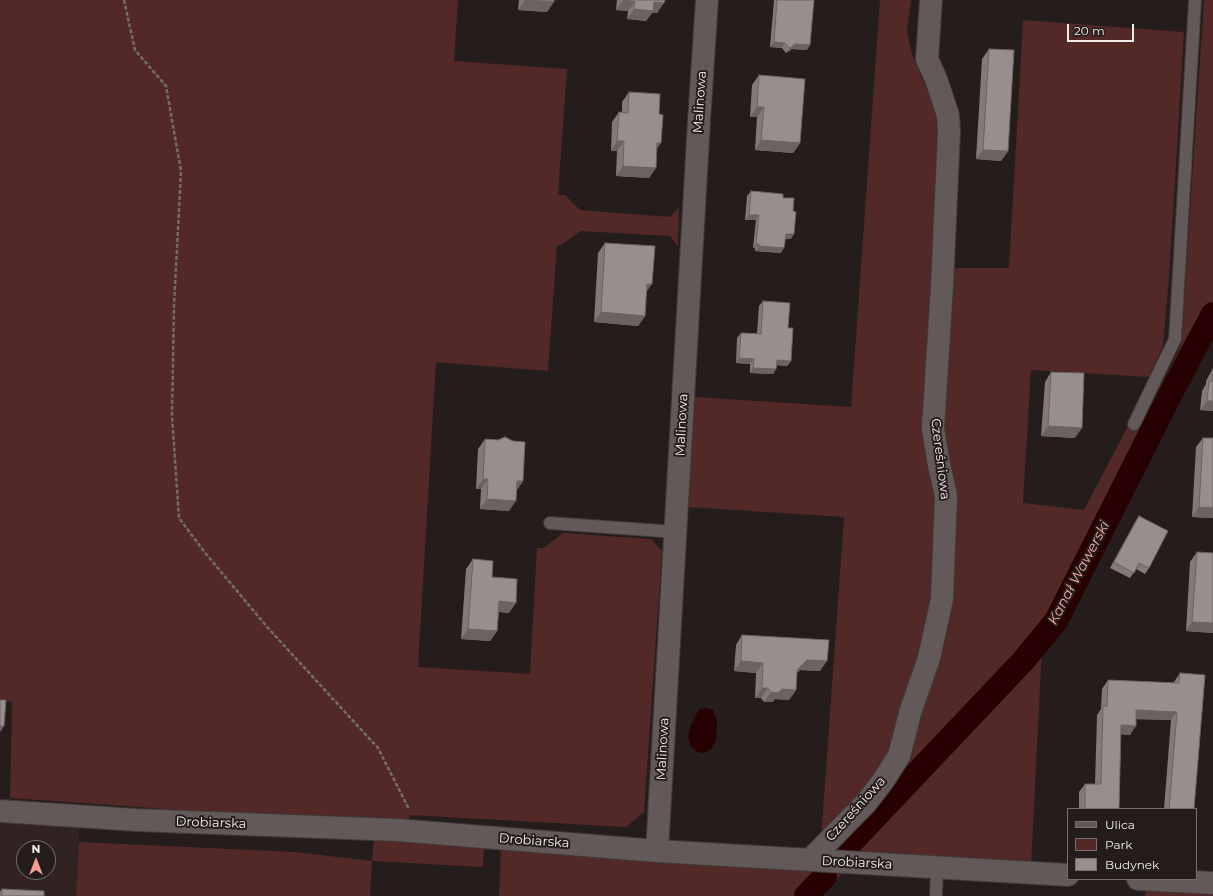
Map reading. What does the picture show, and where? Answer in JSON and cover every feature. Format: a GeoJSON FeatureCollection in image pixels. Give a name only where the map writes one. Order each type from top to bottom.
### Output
{"type":"FeatureCollection","features":[{"type":"Feature","properties":{"kind":"street","name":"Malinowa"},"geometry":{"type":"LineString","coordinates":[[657,851],[698,129],[707,0]]}},
{"type":"Feature","properties":{"kind":"street","name":"Czereśniowa"},"geometry":{"type":"LineString","coordinates":[[810,860],[866,803],[900,756],[910,713],[929,658],[942,598],[946,496],[933,428],[941,302],[949,131],[948,115],[936,80],[926,59],[930,0]]}},
{"type":"Feature","properties":{"kind":"street","name":"Drobiarska"},"geometry":{"type":"LineString","coordinates":[[0,811],[136,820],[397,830],[657,851],[1067,875]]}},
{"type":"Feature","properties":{"kind":"street"},"geometry":{"type":"LineString","coordinates":[[1157,880],[1213,883]]}},
{"type":"Feature","properties":{"kind":"lane"},"geometry":{"type":"LineString","coordinates":[[1134,424],[1174,339],[1195,0]]}},
{"type":"Feature","properties":{"kind":"lane"},"geometry":{"type":"LineString","coordinates":[[550,523],[676,532]]}},
{"type":"Feature","properties":{"kind":"lane"},"geometry":{"type":"LineString","coordinates":[[936,896],[937,867]]}},
{"type":"Feature","properties":{"kind":"path"},"geometry":{"type":"LineString","coordinates":[[124,0],[135,50],[166,86],[181,172],[174,306],[172,416],[179,518],[206,554],[268,628],[378,748],[421,832]]}},
{"type":"Feature","properties":{"kind":"shaded area"},"geometry":{"type":"Polygon","coordinates":[[[706,708],[713,710],[717,721],[716,740],[712,748],[702,753],[691,747],[688,737],[690,727],[699,709],[706,708]]]}},
{"type":"Feature","properties":{"kind":"shaded area"},"geometry":{"type":"Polygon","coordinates":[[[0,815],[79,820],[76,896],[0,896],[0,815]]]}},
{"type":"Feature","properties":{"kind":"green space"},"geometry":{"type":"Polygon","coordinates":[[[0,0],[458,0],[454,61],[567,69],[558,195],[565,195],[580,210],[670,217],[679,207],[678,246],[670,236],[581,231],[561,245],[557,245],[548,371],[436,362],[418,667],[530,674],[537,548],[544,548],[563,533],[651,539],[662,551],[644,812],[626,827],[410,815],[407,826],[10,798],[12,702],[0,701],[0,0]]]}},
{"type":"Feature","properties":{"kind":"green space"},"geometry":{"type":"Polygon","coordinates":[[[880,0],[911,0],[907,31],[912,55],[938,114],[925,421],[939,493],[932,617],[885,767],[821,839],[844,517],[688,507],[695,397],[851,407],[880,0]]]}},
{"type":"Feature","properties":{"kind":"green space"},"geometry":{"type":"Polygon","coordinates":[[[1204,0],[1213,0],[1213,331],[1061,627],[1042,648],[1031,866],[830,851],[910,762],[907,747],[944,624],[941,434],[949,268],[1009,268],[1023,20],[1184,32],[1169,278],[1163,345],[1150,377],[1031,370],[1023,503],[1084,510],[1129,424],[1139,429],[1181,346],[1204,0]]]}},
{"type":"Feature","properties":{"kind":"green space"},"geometry":{"type":"Polygon","coordinates":[[[374,839],[484,848],[483,867],[372,861],[374,839]]]}},
{"type":"Feature","properties":{"kind":"green space"},"geometry":{"type":"Polygon","coordinates":[[[79,842],[295,852],[372,861],[370,896],[76,896],[79,842]]]}},
{"type":"Feature","properties":{"kind":"green space"},"geometry":{"type":"Polygon","coordinates":[[[501,849],[843,872],[822,896],[499,896],[501,849]]]}},
{"type":"Feature","properties":{"kind":"green space"},"geometry":{"type":"Polygon","coordinates":[[[1146,888],[1213,892],[1213,896],[1145,896],[1146,888]]]}},
{"type":"Feature","properties":{"kind":"building"},"geometry":{"type":"Polygon","coordinates":[[[525,0],[554,0],[554,2],[525,0]]]}},
{"type":"Feature","properties":{"kind":"building"},"geometry":{"type":"Polygon","coordinates":[[[623,0],[665,0],[664,3],[654,2],[653,11],[634,9],[635,2],[623,0]]]}},
{"type":"Feature","properties":{"kind":"building"},"geometry":{"type":"Polygon","coordinates":[[[777,0],[814,0],[810,45],[795,44],[790,48],[785,43],[774,42],[777,0]]]}},
{"type":"Feature","properties":{"kind":"building"},"geometry":{"type":"Polygon","coordinates":[[[989,49],[1014,50],[1008,151],[983,150],[989,49]]]}},
{"type":"Feature","properties":{"kind":"building"},"geometry":{"type":"Polygon","coordinates":[[[759,75],[805,79],[800,143],[761,140],[764,107],[757,107],[759,75]]]}},
{"type":"Feature","properties":{"kind":"building"},"geometry":{"type":"Polygon","coordinates":[[[629,92],[660,94],[659,114],[663,115],[661,143],[657,143],[656,168],[623,166],[624,141],[617,141],[619,112],[628,113],[629,92]]]}},
{"type":"Feature","properties":{"kind":"building"},"geometry":{"type":"Polygon","coordinates":[[[751,191],[783,194],[783,198],[794,198],[793,211],[796,212],[794,234],[786,234],[784,248],[759,246],[759,244],[756,244],[759,215],[749,215],[751,191]]]}},
{"type":"Feature","properties":{"kind":"building"},"geometry":{"type":"Polygon","coordinates":[[[605,243],[655,246],[652,284],[647,284],[645,316],[601,312],[605,243]]]}},
{"type":"Feature","properties":{"kind":"building"},"geometry":{"type":"Polygon","coordinates":[[[763,301],[790,303],[788,328],[793,328],[791,361],[777,360],[776,369],[753,368],[754,359],[739,358],[741,333],[761,334],[763,301]]]}},
{"type":"Feature","properties":{"kind":"building"},"geometry":{"type":"Polygon","coordinates":[[[1051,372],[1084,373],[1082,428],[1048,426],[1051,372]]]}},
{"type":"Feature","properties":{"kind":"building"},"geometry":{"type":"Polygon","coordinates":[[[1209,381],[1213,381],[1213,401],[1207,401],[1209,381]]]}},
{"type":"Feature","properties":{"kind":"building"},"geometry":{"type":"Polygon","coordinates":[[[505,437],[513,441],[525,442],[523,481],[517,481],[516,501],[487,499],[488,479],[483,479],[485,439],[498,440],[505,437]]]}},
{"type":"Feature","properties":{"kind":"building"},"geometry":{"type":"Polygon","coordinates":[[[1203,438],[1213,438],[1213,508],[1199,507],[1203,438]]]}},
{"type":"Feature","properties":{"kind":"building"},"geometry":{"type":"Polygon","coordinates":[[[1139,516],[1168,531],[1149,568],[1139,563],[1134,573],[1114,562],[1139,516]]]}},
{"type":"Feature","properties":{"kind":"building"},"geometry":{"type":"Polygon","coordinates":[[[1197,552],[1213,553],[1213,623],[1192,622],[1197,552]]]}},
{"type":"Feature","properties":{"kind":"building"},"geometry":{"type":"Polygon","coordinates":[[[473,559],[493,561],[492,577],[517,579],[516,603],[499,601],[497,631],[468,629],[473,559]]]}},
{"type":"Feature","properties":{"kind":"building"},"geometry":{"type":"Polygon","coordinates":[[[742,635],[829,640],[827,661],[807,660],[797,670],[796,690],[782,689],[778,693],[771,692],[768,688],[762,688],[763,663],[741,661],[742,635]]]}},
{"type":"Feature","properties":{"kind":"building"},"geometry":{"type":"Polygon","coordinates":[[[1180,673],[1205,675],[1194,808],[1169,808],[1177,712],[1136,710],[1136,726],[1121,725],[1119,808],[1085,808],[1085,784],[1101,784],[1103,706],[1107,706],[1108,680],[1179,683],[1180,673]]]}},
{"type":"Feature","properties":{"kind":"building"},"geometry":{"type":"Polygon","coordinates":[[[0,700],[6,700],[4,726],[0,726],[0,700]]]}},
{"type":"Feature","properties":{"kind":"building"},"geometry":{"type":"Polygon","coordinates":[[[2,889],[44,891],[44,896],[2,896],[2,889]]]}},
{"type":"Feature","properties":{"kind":"waterway","name":"Kanał Wawerski"},"geometry":{"type":"LineString","coordinates":[[846,848],[1023,661],[1056,621],[1170,395],[1213,314]]}},
{"type":"Feature","properties":{"kind":"waterway","name":"Kanał Wawerski"},"geometry":{"type":"LineString","coordinates":[[806,896],[825,876]]}}]}
